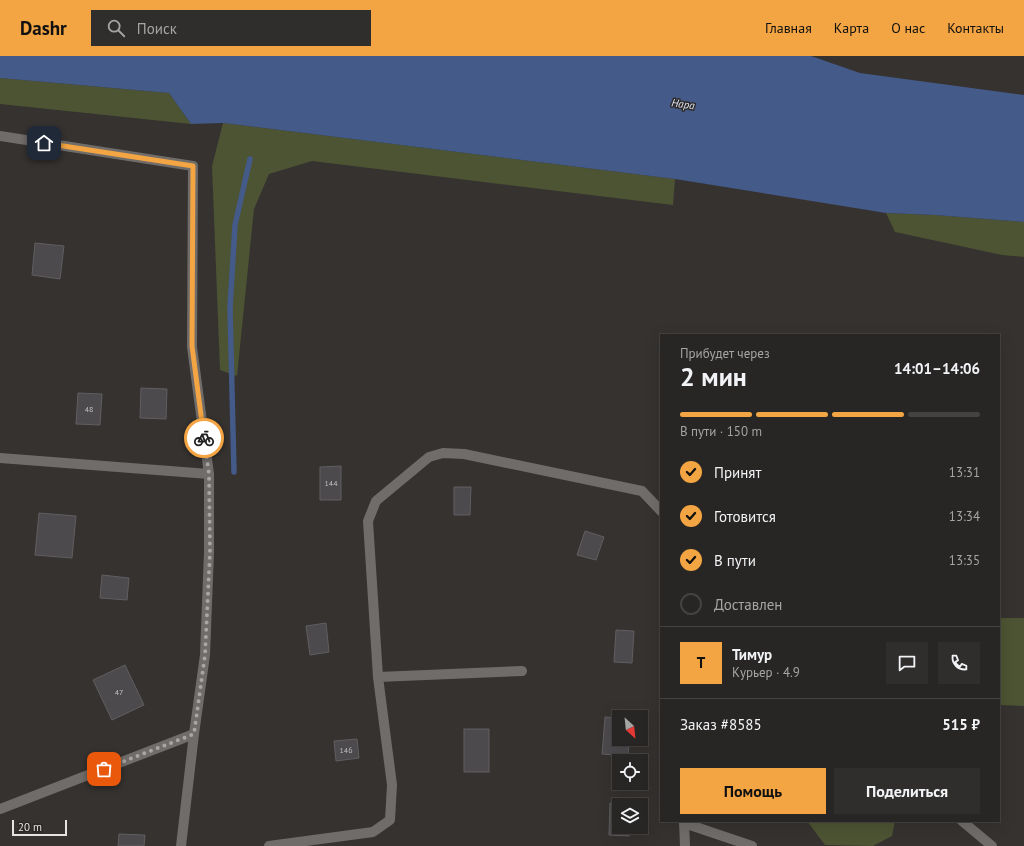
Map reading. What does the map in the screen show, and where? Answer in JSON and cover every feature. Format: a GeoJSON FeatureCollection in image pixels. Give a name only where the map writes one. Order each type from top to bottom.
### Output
{"type":"FeatureCollection","features":[{"type":"Feature","properties":{"kind":"street"},"geometry":{"type":"LineString","coordinates":[[0,136],[193,166],[192,346],[209,474],[210,552],[205,655],[181,846]]}},
{"type":"Feature","properties":{"kind":"street"},"geometry":{"type":"LineString","coordinates":[[269,846],[373,832],[390,820],[392,785],[378,677],[368,521],[376,501],[429,457],[443,453],[464,454],[642,491],[660,510]]}},
{"type":"Feature","properties":{"kind":"street"},"geometry":{"type":"LineString","coordinates":[[0,458],[209,474]]}},
{"type":"Feature","properties":{"kind":"street"},"geometry":{"type":"LineString","coordinates":[[378,677],[522,672]]}},
{"type":"Feature","properties":{"kind":"street"},"geometry":{"type":"LineString","coordinates":[[0,809],[194,734]]}},
{"type":"Feature","properties":{"kind":"street"},"geometry":{"type":"LineString","coordinates":[[685,846],[684,822],[750,846]]}},
{"type":"Feature","properties":{"kind":"street"},"geometry":{"type":"LineString","coordinates":[[963,822],[992,846]]}},
{"type":"Feature","properties":{"kind":"green space"},"geometry":{"type":"Polygon","coordinates":[[[0,78],[169,93],[191,124],[0,104],[0,78]]]}},
{"type":"Feature","properties":{"kind":"green space"},"geometry":{"type":"Polygon","coordinates":[[[223,123],[675,179],[673,205],[312,161],[269,174],[254,209],[237,376],[220,370],[212,166],[223,123]]]}},
{"type":"Feature","properties":{"kind":"green space"},"geometry":{"type":"Polygon","coordinates":[[[886,213],[1024,222],[1024,257],[1002,255],[895,232],[886,213]]]}},
{"type":"Feature","properties":{"kind":"green space"},"geometry":{"type":"Polygon","coordinates":[[[1000,618],[1024,618],[1024,706],[1000,705],[1000,618]]]}},
{"type":"Feature","properties":{"kind":"green space"},"geometry":{"type":"Polygon","coordinates":[[[808,822],[895,822],[892,836],[873,846],[825,845],[808,822]]]}},
{"type":"Feature","properties":{"kind":"water","name":"Нара"},"geometry":{"type":"Polygon","coordinates":[[[0,56],[811,56],[860,73],[1024,95],[1024,222],[886,213],[675,179],[223,123],[191,124],[169,93],[0,78],[0,56]]]}},
{"type":"Feature","properties":{"kind":"building"},"geometry":{"type":"Polygon","coordinates":[[[35,243],[64,246],[60,279],[32,275],[35,243]]]}},
{"type":"Feature","properties":{"kind":"building"},"geometry":{"type":"Polygon","coordinates":[[[141,388],[167,389],[166,419],[140,418],[141,388]]]}},
{"type":"Feature","properties":{"kind":"building"},"geometry":{"type":"Polygon","coordinates":[[[78,393],[102,394],[100,425],[76,424],[78,393]]]}},
{"type":"Feature","properties":{"kind":"building"},"geometry":{"type":"Polygon","coordinates":[[[341,466],[341,500],[320,500],[320,467],[341,466]]]}},
{"type":"Feature","properties":{"kind":"building"},"geometry":{"type":"Polygon","coordinates":[[[454,487],[471,487],[470,515],[454,515],[454,487]]]}},
{"type":"Feature","properties":{"kind":"building"},"geometry":{"type":"Polygon","coordinates":[[[39,513],[76,516],[72,558],[35,555],[39,513]]]}},
{"type":"Feature","properties":{"kind":"building"},"geometry":{"type":"Polygon","coordinates":[[[585,531],[604,537],[596,560],[577,555],[585,531]]]}},
{"type":"Feature","properties":{"kind":"building"},"geometry":{"type":"Polygon","coordinates":[[[102,575],[129,578],[127,600],[100,598],[102,575]]]}},
{"type":"Feature","properties":{"kind":"building"},"geometry":{"type":"Polygon","coordinates":[[[326,623],[329,652],[310,655],[306,626],[326,623]]]}},
{"type":"Feature","properties":{"kind":"building"},"geometry":{"type":"Polygon","coordinates":[[[616,630],[634,631],[632,663],[614,662],[616,630]]]}},
{"type":"Feature","properties":{"kind":"building"},"geometry":{"type":"Polygon","coordinates":[[[125,665],[144,705],[112,720],[93,680],[125,665]]]}},
{"type":"Feature","properties":{"kind":"building"},"geometry":{"type":"Polygon","coordinates":[[[605,717],[612,718],[612,746],[629,746],[628,754],[602,754],[605,717]]]}},
{"type":"Feature","properties":{"kind":"building"},"geometry":{"type":"Polygon","coordinates":[[[464,729],[489,729],[489,772],[464,772],[464,729]]]}},
{"type":"Feature","properties":{"kind":"building"},"geometry":{"type":"Polygon","coordinates":[[[357,739],[359,758],[336,761],[334,741],[357,739]]]}},
{"type":"Feature","properties":{"kind":"building"},"geometry":{"type":"Polygon","coordinates":[[[610,803],[612,803],[612,834],[629,834],[629,836],[609,835],[610,803]]]}},
{"type":"Feature","properties":{"kind":"building"},"geometry":{"type":"Polygon","coordinates":[[[119,834],[145,835],[144,846],[118,846],[119,834]]]}},
{"type":"Feature","properties":{"kind":"waterway"},"geometry":{"type":"LineString","coordinates":[[234,472],[230,308],[235,225],[250,159]]}},
{"type":"Feature","properties":{"kind":"way so far"},"geometry":{"type":"LineString","coordinates":[[104,769],[194,734],[205,655],[210,552],[209,474],[204,438]]}},
{"type":"Feature","properties":{"kind":"route"},"geometry":{"type":"LineString","coordinates":[[44,143],[193,166],[192,346],[204,438]]}}]}
